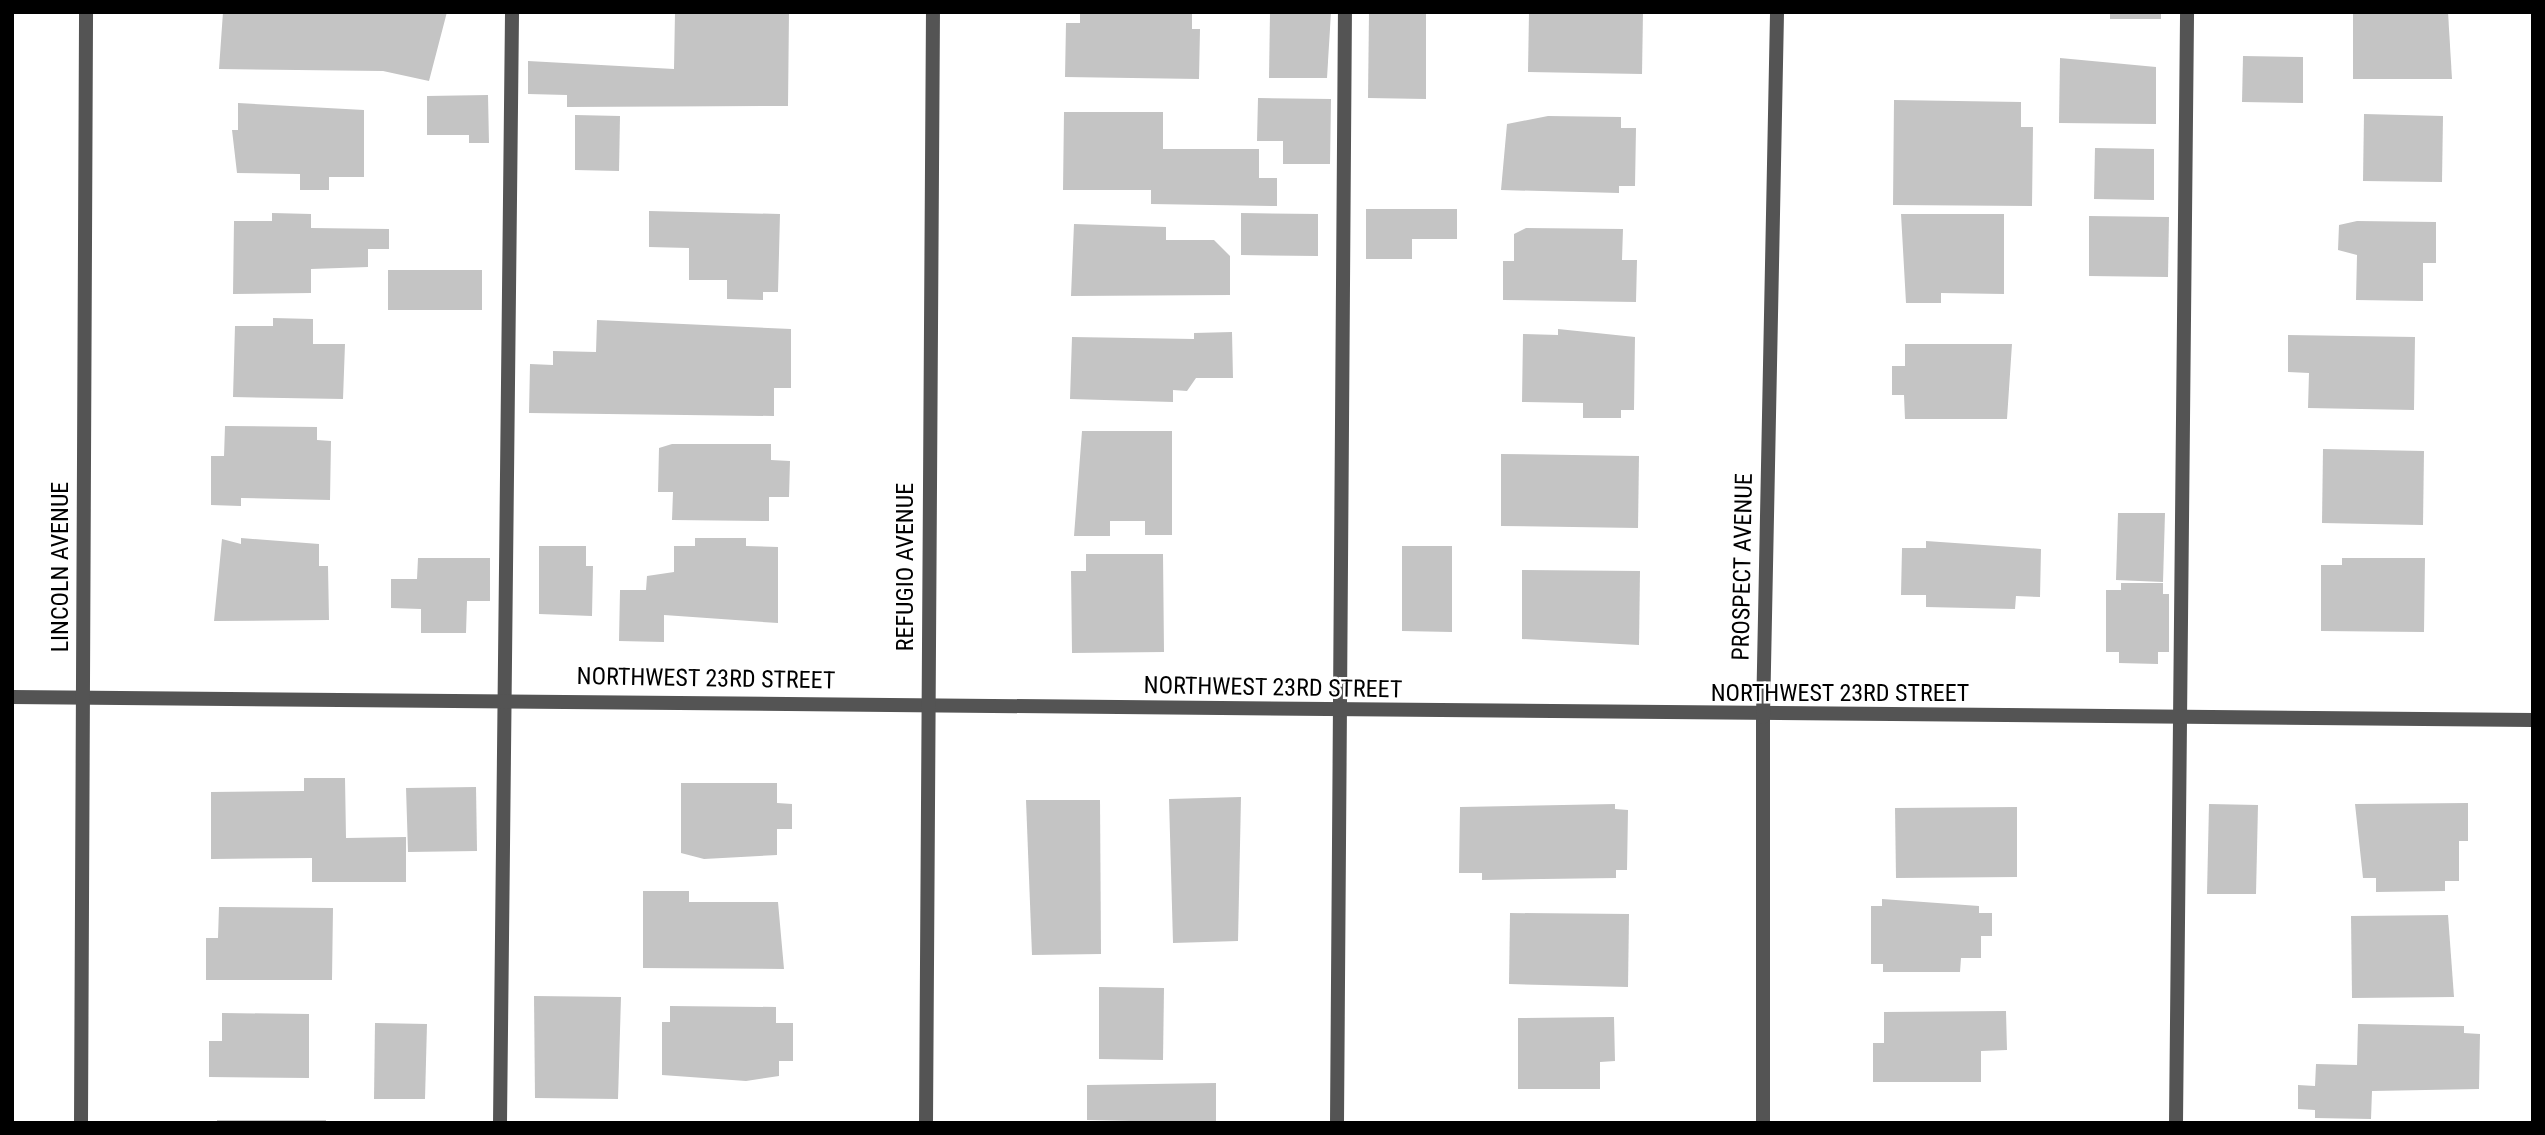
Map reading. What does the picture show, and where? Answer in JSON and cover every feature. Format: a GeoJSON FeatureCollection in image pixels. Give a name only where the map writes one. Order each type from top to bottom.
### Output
{"type":"FeatureCollection","features":[{"type":"Feature","properties":{"kind":"street","name":"LINCOLN AVENUE"},"geometry":{"type":"LineString","coordinates":[[81,1123],[86,12]]}},
{"type":"Feature","properties":{"kind":"street"},"geometry":{"type":"LineString","coordinates":[[500,1123],[512,12]]}},
{"type":"Feature","properties":{"kind":"street","name":"REFUGIO AVENUE"},"geometry":{"type":"LineString","coordinates":[[926,1123],[933,12]]}},
{"type":"Feature","properties":{"kind":"street"},"geometry":{"type":"LineString","coordinates":[[1337,1123],[1345,12]]}},
{"type":"Feature","properties":{"kind":"street","name":"PROSPECT AVENUE"},"geometry":{"type":"LineString","coordinates":[[1763,1123],[1763,717],[1777,12]]}},
{"type":"Feature","properties":{"kind":"street"},"geometry":{"type":"LineString","coordinates":[[2176,1123],[2187,12]]}},
{"type":"Feature","properties":{"kind":"street","name":"NORTHWEST 23RD STREET"},"geometry":{"type":"LineString","coordinates":[[12,697],[504,698],[1763,717],[2533,720]]}},
{"type":"Feature","properties":{"kind":"building"},"geometry":{"type":"Polygon","coordinates":[[[223,12],[447,12],[429,81],[383,71],[219,69],[223,12]]]}},
{"type":"Feature","properties":{"kind":"building"},"geometry":{"type":"Polygon","coordinates":[[[675,12],[789,12],[788,106],[567,107],[567,95],[528,94],[528,61],[674,69],[675,12]]]}},
{"type":"Feature","properties":{"kind":"building"},"geometry":{"type":"Polygon","coordinates":[[[1080,12],[1192,12],[1192,29],[1200,29],[1199,79],[1065,77],[1066,23],[1080,23],[1080,12]]]}},
{"type":"Feature","properties":{"kind":"building"},"geometry":{"type":"Polygon","coordinates":[[[1270,12],[1331,12],[1327,78],[1269,78],[1270,12]]]}},
{"type":"Feature","properties":{"kind":"building"},"geometry":{"type":"Polygon","coordinates":[[[1369,12],[1426,12],[1426,99],[1368,98],[1369,12]]]}},
{"type":"Feature","properties":{"kind":"building"},"geometry":{"type":"Polygon","coordinates":[[[1529,12],[1643,12],[1642,74],[1528,72],[1529,12]]]}},
{"type":"Feature","properties":{"kind":"building"},"geometry":{"type":"Polygon","coordinates":[[[2110,12],[2161,12],[2161,19],[2110,19],[2110,12]]]}},
{"type":"Feature","properties":{"kind":"building"},"geometry":{"type":"Polygon","coordinates":[[[2353,12],[2448,12],[2452,79],[2353,79],[2353,12]]]}},
{"type":"Feature","properties":{"kind":"building"},"geometry":{"type":"Polygon","coordinates":[[[2243,56],[2303,57],[2303,103],[2242,102],[2243,56]]]}},
{"type":"Feature","properties":{"kind":"building"},"geometry":{"type":"Polygon","coordinates":[[[2060,58],[2156,67],[2156,124],[2059,123],[2060,58]]]}},
{"type":"Feature","properties":{"kind":"building"},"geometry":{"type":"Polygon","coordinates":[[[488,95],[489,143],[469,143],[469,135],[427,135],[427,96],[488,95]]]}},
{"type":"Feature","properties":{"kind":"building"},"geometry":{"type":"Polygon","coordinates":[[[1258,98],[1331,99],[1330,164],[1283,164],[1283,141],[1257,141],[1258,98]]]}},
{"type":"Feature","properties":{"kind":"building"},"geometry":{"type":"Polygon","coordinates":[[[1894,100],[2021,102],[2021,127],[2033,127],[2032,206],[1893,205],[1894,100]]]}},
{"type":"Feature","properties":{"kind":"building"},"geometry":{"type":"Polygon","coordinates":[[[238,103],[364,110],[364,177],[329,177],[329,190],[300,190],[300,174],[237,173],[232,130],[238,130],[238,103]]]}},
{"type":"Feature","properties":{"kind":"building"},"geometry":{"type":"Polygon","coordinates":[[[1064,112],[1163,112],[1163,149],[1259,149],[1259,178],[1277,178],[1277,206],[1151,204],[1151,190],[1063,190],[1064,112]]]}},
{"type":"Feature","properties":{"kind":"building"},"geometry":{"type":"Polygon","coordinates":[[[2364,114],[2443,116],[2442,182],[2363,181],[2364,114]]]}},
{"type":"Feature","properties":{"kind":"building"},"geometry":{"type":"Polygon","coordinates":[[[575,115],[620,116],[619,171],[575,170],[575,115]]]}},
{"type":"Feature","properties":{"kind":"building"},"geometry":{"type":"Polygon","coordinates":[[[1548,116],[1621,117],[1621,128],[1636,128],[1635,186],[1619,186],[1619,193],[1501,190],[1507,124],[1548,116]]]}},
{"type":"Feature","properties":{"kind":"building"},"geometry":{"type":"Polygon","coordinates":[[[2095,148],[2154,149],[2154,200],[2094,199],[2095,148]]]}},
{"type":"Feature","properties":{"kind":"building"},"geometry":{"type":"Polygon","coordinates":[[[1366,209],[1457,209],[1457,239],[1412,239],[1412,259],[1366,259],[1366,209]]]}},
{"type":"Feature","properties":{"kind":"building"},"geometry":{"type":"Polygon","coordinates":[[[649,211],[780,214],[778,292],[763,292],[763,300],[727,299],[727,280],[689,280],[689,248],[649,247],[649,211]]]}},
{"type":"Feature","properties":{"kind":"building"},"geometry":{"type":"Polygon","coordinates":[[[272,213],[311,214],[311,228],[389,229],[389,249],[368,249],[368,267],[311,269],[311,293],[233,294],[234,221],[272,221],[272,213]]]}},
{"type":"Feature","properties":{"kind":"building"},"geometry":{"type":"Polygon","coordinates":[[[1241,213],[1318,214],[1318,256],[1241,255],[1241,213]]]}},
{"type":"Feature","properties":{"kind":"building"},"geometry":{"type":"Polygon","coordinates":[[[1901,214],[2004,214],[2004,294],[1941,293],[1941,303],[1906,303],[1901,214]]]}},
{"type":"Feature","properties":{"kind":"building"},"geometry":{"type":"Polygon","coordinates":[[[2089,216],[2169,217],[2168,277],[2089,276],[2089,216]]]}},
{"type":"Feature","properties":{"kind":"building"},"geometry":{"type":"Polygon","coordinates":[[[2357,221],[2436,222],[2436,263],[2423,263],[2423,301],[2356,300],[2357,255],[2338,250],[2339,225],[2357,221]]]}},
{"type":"Feature","properties":{"kind":"building"},"geometry":{"type":"Polygon","coordinates":[[[1074,224],[1166,227],[1166,240],[1214,240],[1230,256],[1230,295],[1071,296],[1074,224]]]}},
{"type":"Feature","properties":{"kind":"building"},"geometry":{"type":"Polygon","coordinates":[[[1526,228],[1623,229],[1622,260],[1637,260],[1636,302],[1503,300],[1503,261],[1514,261],[1514,234],[1526,228]]]}},
{"type":"Feature","properties":{"kind":"building"},"geometry":{"type":"Polygon","coordinates":[[[388,270],[482,270],[482,310],[388,310],[388,270]]]}},
{"type":"Feature","properties":{"kind":"building"},"geometry":{"type":"Polygon","coordinates":[[[273,318],[313,319],[313,344],[345,344],[343,399],[233,397],[235,326],[273,326],[273,318]]]}},
{"type":"Feature","properties":{"kind":"building"},"geometry":{"type":"Polygon","coordinates":[[[597,320],[791,329],[791,388],[774,388],[774,416],[529,413],[530,364],[553,365],[553,351],[596,352],[597,320]]]}},
{"type":"Feature","properties":{"kind":"building"},"geometry":{"type":"Polygon","coordinates":[[[1558,329],[1635,337],[1634,410],[1621,410],[1621,418],[1583,418],[1583,403],[1522,402],[1523,334],[1558,335],[1558,329]]]}},
{"type":"Feature","properties":{"kind":"building"},"geometry":{"type":"Polygon","coordinates":[[[1232,332],[1233,378],[1196,378],[1187,391],[1173,390],[1173,402],[1070,399],[1072,337],[1194,339],[1194,333],[1232,332]]]}},
{"type":"Feature","properties":{"kind":"building"},"geometry":{"type":"Polygon","coordinates":[[[2288,335],[2415,337],[2414,410],[2308,408],[2309,373],[2288,372],[2288,335]]]}},
{"type":"Feature","properties":{"kind":"building"},"geometry":{"type":"Polygon","coordinates":[[[1905,344],[2012,344],[2007,419],[1905,419],[1904,395],[1892,395],[1892,366],[1905,366],[1905,344]]]}},
{"type":"Feature","properties":{"kind":"building"},"geometry":{"type":"Polygon","coordinates":[[[225,426],[317,427],[317,440],[331,441],[330,500],[241,498],[241,506],[211,505],[211,456],[224,456],[225,426]]]}},
{"type":"Feature","properties":{"kind":"building"},"geometry":{"type":"Polygon","coordinates":[[[1082,431],[1172,431],[1172,535],[1145,535],[1145,521],[1110,521],[1110,536],[1074,536],[1082,431]]]}},
{"type":"Feature","properties":{"kind":"building"},"geometry":{"type":"Polygon","coordinates":[[[672,444],[771,444],[771,460],[790,461],[789,497],[769,497],[769,521],[672,520],[673,492],[658,492],[659,448],[672,444]]]}},
{"type":"Feature","properties":{"kind":"building"},"geometry":{"type":"Polygon","coordinates":[[[2323,449],[2424,451],[2423,525],[2322,523],[2323,449]]]}},
{"type":"Feature","properties":{"kind":"building"},"geometry":{"type":"Polygon","coordinates":[[[1501,454],[1639,456],[1638,528],[1501,526],[1501,454]]]}},
{"type":"Feature","properties":{"kind":"building"},"geometry":{"type":"Polygon","coordinates":[[[2118,513],[2165,513],[2163,582],[2116,580],[2118,513]]]}},
{"type":"Feature","properties":{"kind":"building"},"geometry":{"type":"Polygon","coordinates":[[[241,538],[319,544],[319,566],[328,566],[329,620],[214,621],[222,539],[241,544],[241,538]]]}},
{"type":"Feature","properties":{"kind":"building"},"geometry":{"type":"Polygon","coordinates":[[[695,538],[746,538],[746,546],[778,547],[778,623],[664,615],[664,642],[619,641],[620,590],[646,590],[647,576],[674,572],[674,546],[695,546],[695,538]]]}},
{"type":"Feature","properties":{"kind":"building"},"geometry":{"type":"Polygon","coordinates":[[[1926,541],[2041,549],[2040,597],[2016,596],[2015,609],[1926,607],[1926,595],[1901,595],[1902,548],[1926,548],[1926,541]]]}},
{"type":"Feature","properties":{"kind":"building"},"geometry":{"type":"Polygon","coordinates":[[[539,546],[586,546],[586,566],[593,566],[592,616],[539,614],[539,546]]]}},
{"type":"Feature","properties":{"kind":"building"},"geometry":{"type":"Polygon","coordinates":[[[1402,546],[1452,546],[1452,632],[1402,631],[1402,546]]]}},
{"type":"Feature","properties":{"kind":"building"},"geometry":{"type":"Polygon","coordinates":[[[1086,554],[1163,554],[1164,652],[1072,653],[1071,571],[1086,571],[1086,554]]]}},
{"type":"Feature","properties":{"kind":"building"},"geometry":{"type":"Polygon","coordinates":[[[418,558],[490,558],[490,601],[467,601],[466,633],[421,633],[421,609],[391,608],[391,579],[417,579],[418,558]]]}},
{"type":"Feature","properties":{"kind":"building"},"geometry":{"type":"Polygon","coordinates":[[[2342,558],[2425,558],[2424,632],[2321,631],[2321,565],[2342,565],[2342,558]]]}},
{"type":"Feature","properties":{"kind":"building"},"geometry":{"type":"Polygon","coordinates":[[[1522,570],[1640,571],[1639,645],[1522,639],[1522,570]]]}},
{"type":"Feature","properties":{"kind":"building"},"geometry":{"type":"Polygon","coordinates":[[[2121,583],[2163,583],[2163,594],[2169,594],[2169,652],[2158,652],[2158,664],[2119,663],[2119,652],[2106,652],[2106,590],[2121,590],[2121,583]]]}},
{"type":"Feature","properties":{"kind":"building"},"geometry":{"type":"Polygon","coordinates":[[[304,778],[345,778],[346,838],[406,837],[406,882],[312,882],[312,858],[211,859],[211,792],[304,791],[304,778]]]}},
{"type":"Feature","properties":{"kind":"building"},"geometry":{"type":"Polygon","coordinates":[[[681,783],[777,783],[777,803],[792,804],[792,829],[777,829],[777,855],[704,859],[681,853],[681,783]]]}},
{"type":"Feature","properties":{"kind":"building"},"geometry":{"type":"Polygon","coordinates":[[[476,787],[477,851],[408,852],[406,788],[476,787]]]}},
{"type":"Feature","properties":{"kind":"building"},"geometry":{"type":"Polygon","coordinates":[[[1241,797],[1238,941],[1173,943],[1169,799],[1241,797]]]}},
{"type":"Feature","properties":{"kind":"building"},"geometry":{"type":"Polygon","coordinates":[[[1026,800],[1100,800],[1101,954],[1032,955],[1026,800]]]}},
{"type":"Feature","properties":{"kind":"building"},"geometry":{"type":"Polygon","coordinates":[[[2468,803],[2468,841],[2459,841],[2459,881],[2445,881],[2445,891],[2376,892],[2376,878],[2363,878],[2355,804],[2468,803]]]}},
{"type":"Feature","properties":{"kind":"building"},"geometry":{"type":"Polygon","coordinates":[[[1615,804],[1615,809],[1628,810],[1627,870],[1616,870],[1616,878],[1482,880],[1482,873],[1459,873],[1460,807],[1615,804]]]}},
{"type":"Feature","properties":{"kind":"building"},"geometry":{"type":"Polygon","coordinates":[[[2209,804],[2258,805],[2256,894],[2207,894],[2209,804]]]}},
{"type":"Feature","properties":{"kind":"building"},"geometry":{"type":"Polygon","coordinates":[[[2017,807],[2017,877],[1896,878],[1895,808],[2017,807]]]}},
{"type":"Feature","properties":{"kind":"building"},"geometry":{"type":"Polygon","coordinates":[[[643,891],[689,891],[689,902],[778,902],[784,969],[643,968],[643,891]]]}},
{"type":"Feature","properties":{"kind":"building"},"geometry":{"type":"Polygon","coordinates":[[[1882,899],[1979,906],[1979,913],[1992,913],[1992,936],[1981,936],[1981,958],[1961,958],[1960,972],[1883,972],[1883,964],[1871,964],[1871,906],[1882,906],[1882,899]]]}},
{"type":"Feature","properties":{"kind":"building"},"geometry":{"type":"Polygon","coordinates":[[[219,907],[333,908],[332,980],[206,980],[206,938],[218,938],[219,907]]]}},
{"type":"Feature","properties":{"kind":"building"},"geometry":{"type":"Polygon","coordinates":[[[1510,913],[1629,914],[1628,987],[1509,984],[1510,913]]]}},
{"type":"Feature","properties":{"kind":"building"},"geometry":{"type":"Polygon","coordinates":[[[2448,915],[2454,997],[2352,998],[2351,916],[2448,915]]]}},
{"type":"Feature","properties":{"kind":"building"},"geometry":{"type":"Polygon","coordinates":[[[1099,987],[1164,988],[1163,1060],[1099,1059],[1099,987]]]}},
{"type":"Feature","properties":{"kind":"building"},"geometry":{"type":"Polygon","coordinates":[[[534,996],[621,997],[618,1099],[535,1098],[534,996]]]}},
{"type":"Feature","properties":{"kind":"building"},"geometry":{"type":"Polygon","coordinates":[[[670,1006],[776,1007],[776,1023],[793,1023],[793,1061],[779,1061],[779,1076],[746,1081],[662,1075],[662,1022],[670,1022],[670,1006]]]}},
{"type":"Feature","properties":{"kind":"building"},"geometry":{"type":"Polygon","coordinates":[[[2006,1011],[2007,1050],[1981,1051],[1981,1082],[1873,1082],[1873,1043],[1884,1043],[1884,1012],[2006,1011]]]}},
{"type":"Feature","properties":{"kind":"building"},"geometry":{"type":"Polygon","coordinates":[[[222,1013],[309,1014],[309,1078],[209,1077],[209,1041],[222,1041],[222,1013]]]}},
{"type":"Feature","properties":{"kind":"building"},"geometry":{"type":"Polygon","coordinates":[[[1614,1017],[1615,1061],[1600,1062],[1600,1089],[1518,1089],[1518,1018],[1614,1017]]]}},
{"type":"Feature","properties":{"kind":"building"},"geometry":{"type":"Polygon","coordinates":[[[375,1023],[427,1024],[425,1099],[374,1099],[375,1023]]]}},
{"type":"Feature","properties":{"kind":"building"},"geometry":{"type":"Polygon","coordinates":[[[2358,1024],[2464,1026],[2464,1033],[2480,1034],[2479,1089],[2372,1091],[2371,1119],[2315,1118],[2315,1110],[2298,1109],[2298,1085],[2315,1086],[2316,1064],[2357,1065],[2358,1024]]]}},
{"type":"Feature","properties":{"kind":"building"},"geometry":{"type":"Polygon","coordinates":[[[1216,1083],[1216,1123],[1087,1120],[1087,1085],[1216,1083]]]}},
{"type":"Feature","properties":{"kind":"building"},"geometry":{"type":"Polygon","coordinates":[[[217,1120],[326,1120],[326,1123],[217,1123],[217,1120]]]}}]}
